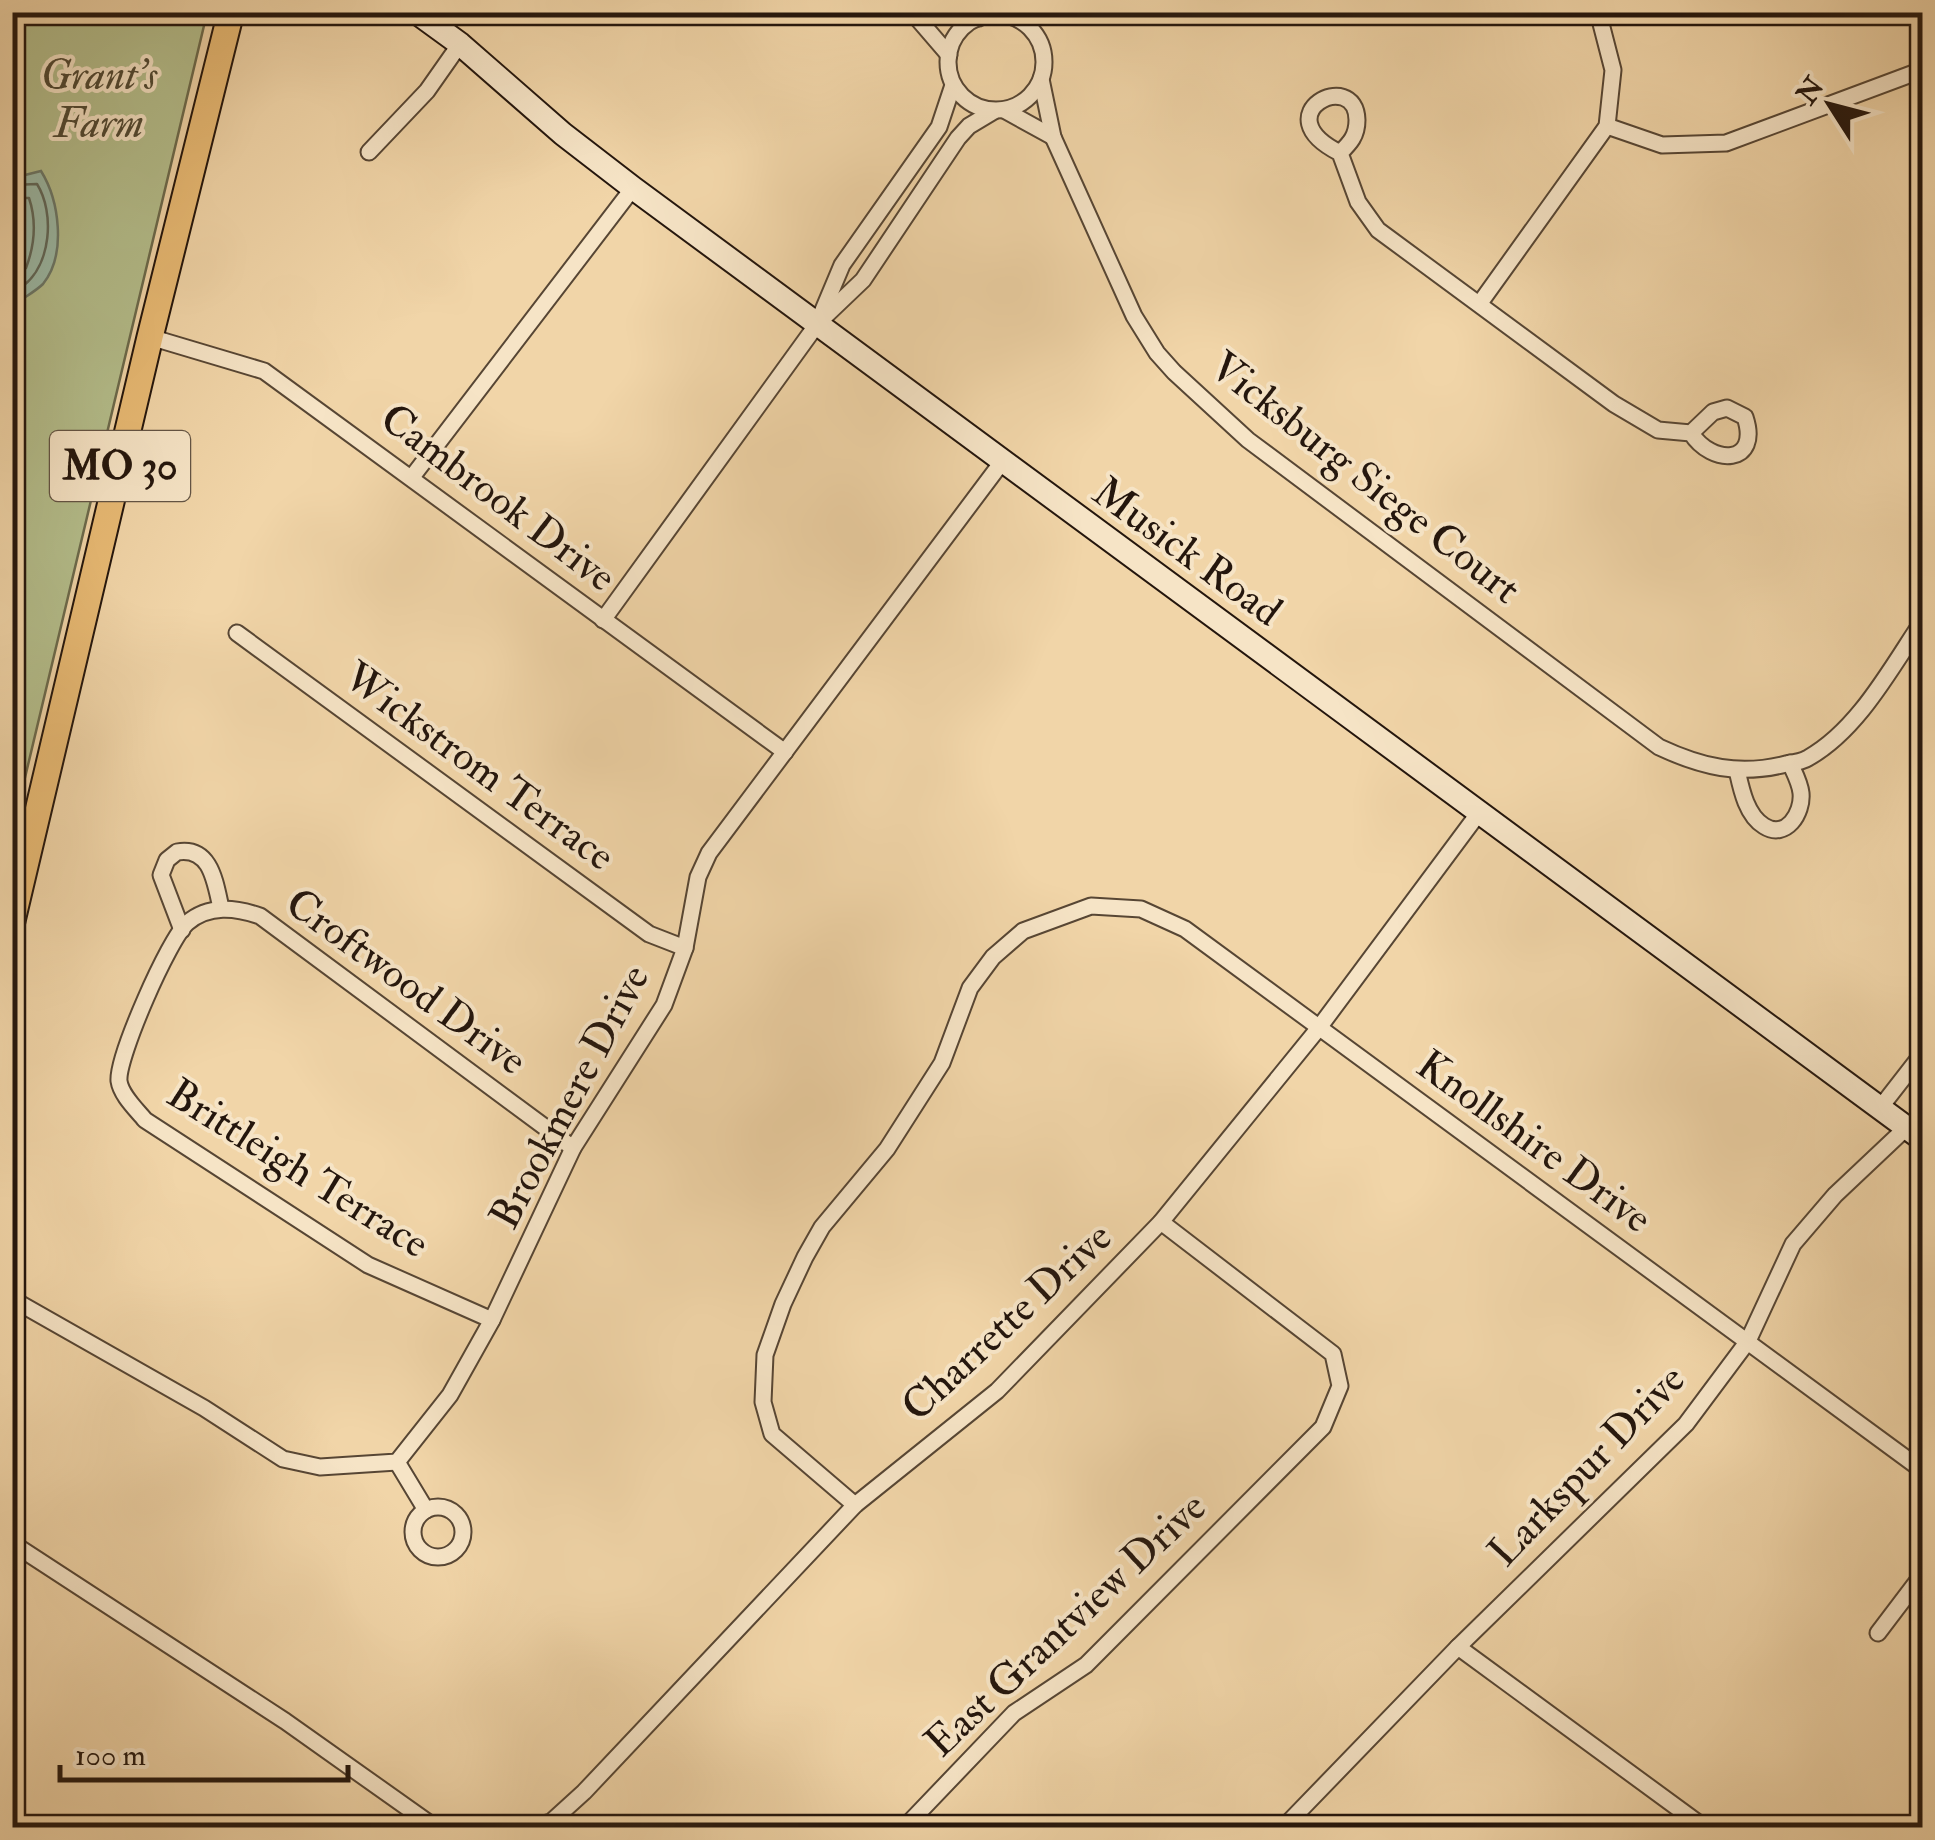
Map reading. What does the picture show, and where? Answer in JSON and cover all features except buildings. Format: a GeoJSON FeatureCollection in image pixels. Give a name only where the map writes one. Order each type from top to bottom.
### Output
{"type":"FeatureCollection","features":[{"type":"Feature","properties":{"kind":"main road","name":"MO 30"},"geometry":{"type":"LineString","coordinates":[[12,921],[231,12]]}},
{"type":"Feature","properties":{"kind":"street","name":"Musick Road"},"geometry":{"type":"LineString","coordinates":[[416,12],[633,188],[1914,1133]]}},
{"type":"Feature","properties":{"kind":"street"},"geometry":{"type":"LineString","coordinates":[[818,323],[842,265],[939,127],[953,85],[948,55],[912,12]]}},
{"type":"Feature","properties":{"kind":"street"},"geometry":{"type":"LineString","coordinates":[[952,12],[1018,19],[1034,32]]}},
{"type":"Feature","properties":{"kind":"street"},"geometry":{"type":"LineString","coordinates":[[603,620],[818,323],[863,280],[958,138],[969,126],[1022,103],[1041,80],[1043,50],[1034,32],[1032,12]]}},
{"type":"Feature","properties":{"kind":"street"},"geometry":{"type":"LineString","coordinates":[[1480,303],[1607,126],[1614,70],[1598,12]]}},
{"type":"Feature","properties":{"kind":"street"},"geometry":{"type":"LineString","coordinates":[[948,55],[956,36],[986,15]]}},
{"type":"Feature","properties":{"kind":"street"},"geometry":{"type":"LineString","coordinates":[[369,152],[427,91],[460,44]]}},
{"type":"Feature","properties":{"kind":"street"},"geometry":{"type":"LineString","coordinates":[[1607,126],[1662,145],[1726,143],[1922,70]]}},
{"type":"Feature","properties":{"kind":"street","name":"Vicksburg Siege Court"},"geometry":{"type":"LineString","coordinates":[[1041,80],[1053,138],[1134,316],[1174,372],[1248,440],[1659,747],[1721,770],[1761,770],[1807,759],[1847,726],[1922,622]]}},
{"type":"Feature","properties":{"kind":"street"},"geometry":{"type":"LineString","coordinates":[[953,85],[974,106],[999,110],[1053,138]]}},
{"type":"Feature","properties":{"kind":"street"},"geometry":{"type":"LineString","coordinates":[[1340,153],[1358,202],[1378,230],[1614,404],[1658,430],[1691,434]]}},
{"type":"Feature","properties":{"kind":"street"},"geometry":{"type":"LineString","coordinates":[[412,477],[633,188]]}},
{"type":"Feature","properties":{"kind":"street","name":"Cambrook Drive"},"geometry":{"type":"LineString","coordinates":[[150,337],[264,371],[785,752]]}},
{"type":"Feature","properties":{"kind":"street","name":"Brookmere Drive"},"geometry":{"type":"LineString","coordinates":[[397,1462],[450,1395],[492,1320],[573,1148],[664,1005],[685,948],[698,877],[709,853],[1002,462]]}},
{"type":"Feature","properties":{"kind":"street","name":"Wickstrom Terrace"},"geometry":{"type":"LineString","coordinates":[[237,633],[649,934],[685,948]]}},
{"type":"Feature","properties":{"kind":"street"},"geometry":{"type":"LineString","coordinates":[[1738,770],[1751,812],[1762,826],[1776,830],[1790,826],[1799,814],[1801,792],[1790,763]]}},
{"type":"Feature","properties":{"kind":"street","name":"Charrette Drive"},"geometry":{"type":"LineString","coordinates":[[530,1828],[552,1822],[584,1792],[855,1506],[997,1391],[1162,1222],[1318,1028],[1478,814]]}},
{"type":"Feature","properties":{"kind":"street"},"geometry":{"type":"LineString","coordinates":[[185,926],[161,874],[176,852],[198,854],[209,862],[221,908]]}},
{"type":"Feature","properties":{"kind":"street","name":"Knollshire Drive"},"geometry":{"type":"LineString","coordinates":[[855,1506],[772,1434],[761,1383],[765,1355],[783,1304],[822,1228],[886,1149],[942,1063],[970,988],[993,957],[1023,931],[1091,906],[1141,909],[1185,928],[1922,1470]]}},
{"type":"Feature","properties":{"kind":"street","name":"Croftwood Drive"},"geometry":{"type":"LineString","coordinates":[[185,926],[221,908],[260,916],[573,1148]]}},
{"type":"Feature","properties":{"kind":"street","name":"Brittleigh Terrace"},"geometry":{"type":"LineString","coordinates":[[185,926],[164,957],[132,1035],[119,1080],[128,1100],[145,1120],[368,1265],[492,1320]]}},
{"type":"Feature","properties":{"kind":"street"},"geometry":{"type":"LineString","coordinates":[[1880,1108],[1922,1054]]}},
{"type":"Feature","properties":{"kind":"street","name":"Larkspur Drive"},"geometry":{"type":"LineString","coordinates":[[1283,1828],[1458,1646],[1686,1424],[1748,1340],[1793,1244],[1835,1195],[1914,1133]]}},
{"type":"Feature","properties":{"kind":"street","name":"East Grantview Drive"},"geometry":{"type":"LineString","coordinates":[[904,1828],[1014,1713],[1086,1665],[1323,1428],[1340,1386],[1334,1354],[1162,1222]]}},
{"type":"Feature","properties":{"kind":"street"},"geometry":{"type":"LineString","coordinates":[[12,1299],[204,1408],[282,1459],[320,1467],[397,1462],[426,1510]]}},
{"type":"Feature","properties":{"kind":"street"},"geometry":{"type":"LineString","coordinates":[[12,1543],[285,1721],[436,1828]]}},
{"type":"Feature","properties":{"kind":"street"},"geometry":{"type":"LineString","coordinates":[[1878,1632],[1922,1575]]}},
{"type":"Feature","properties":{"kind":"street"},"geometry":{"type":"LineString","coordinates":[[1458,1646],[1705,1828]]}},
{"type":"Feature","properties":{"kind":"street"},"geometry":{"type":"LineString","coordinates":[[12,1819],[24,1828]]}},
{"type":"Feature","properties":{"kind":"green space","name":"Grant's Farm"},"geometry":{"type":"Polygon","coordinates":[[[13,13],[207,13],[13,828],[13,13]]]}},
{"type":"Feature","properties":{"kind":"water"},"geometry":{"type":"Polygon","coordinates":[[[41,171],[56,212],[58,243],[51,272],[43,284],[24,298],[13,295],[13,178],[41,171]]]}}]}
